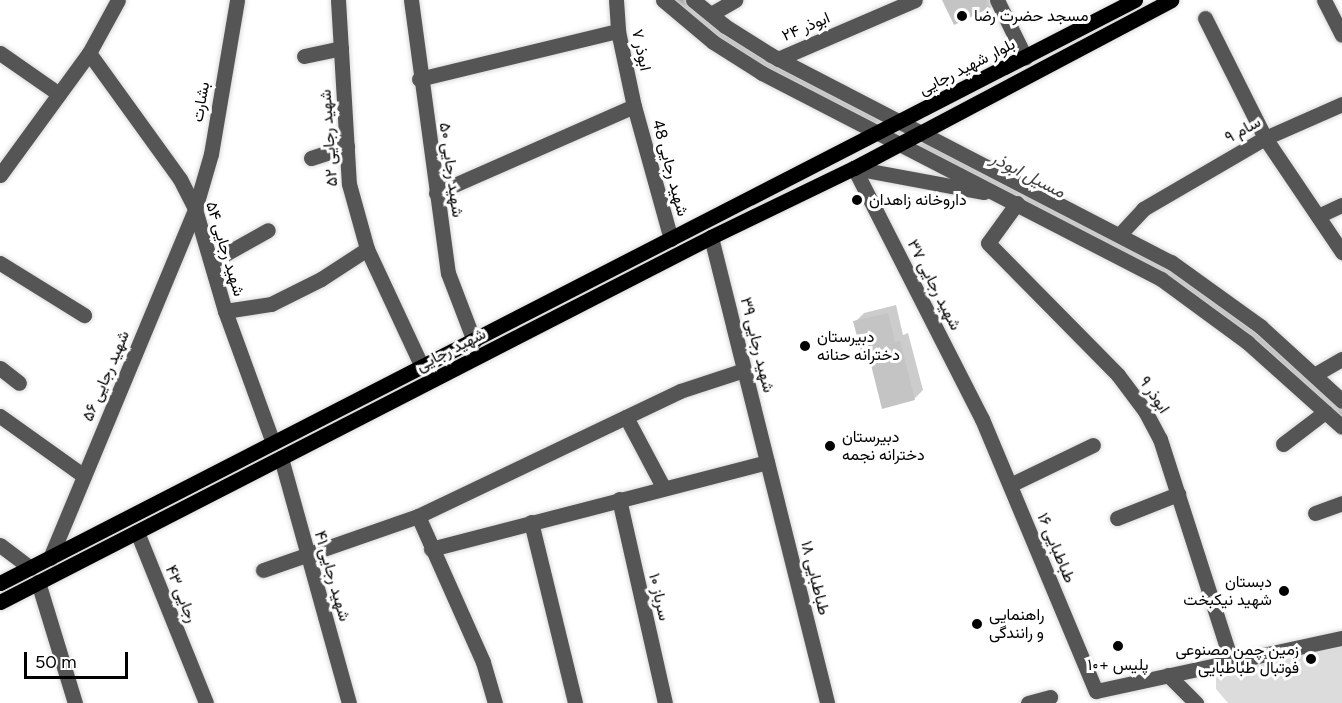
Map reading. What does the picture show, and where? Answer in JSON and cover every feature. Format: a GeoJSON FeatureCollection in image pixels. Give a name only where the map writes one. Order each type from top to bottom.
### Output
{"type":"FeatureCollection","features":[{"type":"Feature","properties":{"kind":"main road","name":"بلوار شهید رجایی"},"geometry":{"type":"LineString","coordinates":[[880,133],[1135,0]]}},
{"type":"Feature","properties":{"kind":"main road","name":"بلوار شهید رجایی"},"geometry":{"type":"LineString","coordinates":[[919,131],[1171,0]]}},
{"type":"Feature","properties":{"kind":"main road","name":"شهید رجایی"},"geometry":{"type":"LineString","coordinates":[[0,602],[711,237],[854,168],[919,131]]}},
{"type":"Feature","properties":{"kind":"main road","name":"شهید رجایی"},"geometry":{"type":"LineString","coordinates":[[0,583],[880,133]]}},
{"type":"Feature","properties":{"kind":"street"},"geometry":{"type":"LineString","coordinates":[[0,175],[89,53],[118,0]]}},
{"type":"Feature","properties":{"kind":"street","name":"بشارت"},"geometry":{"type":"LineString","coordinates":[[195,209],[211,154],[237,0]]}},
{"type":"Feature","properties":{"kind":"street","name":"شهید رجایی ۵۲"},"geometry":{"type":"LineString","coordinates":[[338,0],[349,184],[367,249],[422,367]]}},
{"type":"Feature","properties":{"kind":"street","name":"شهید رجایی ۵۰"},"geometry":{"type":"LineString","coordinates":[[411,0],[419,79],[448,273],[474,341]]}},
{"type":"Feature","properties":{"kind":"street","name":"ابوذر ۷"},"geometry":{"type":"LineString","coordinates":[[616,0],[618,31],[634,106]]}},
{"type":"Feature","properties":{"kind":"street"},"geometry":{"type":"LineString","coordinates":[[663,0],[713,42],[762,73],[1131,262],[1209,311],[1342,427]]}},
{"type":"Feature","properties":{"kind":"street"},"geometry":{"type":"LineString","coordinates":[[693,0],[778,59],[1121,233],[1221,295],[1342,400]]}},
{"type":"Feature","properties":{"kind":"street"},"geometry":{"type":"LineString","coordinates":[[711,14],[735,0]]}},
{"type":"Feature","properties":{"kind":"street","name":"ابوذر ۲۴"},"geometry":{"type":"LineString","coordinates":[[778,59],[915,0]]}},
{"type":"Feature","properties":{"kind":"street"},"geometry":{"type":"LineString","coordinates":[[997,0],[1026,57]]}},
{"type":"Feature","properties":{"kind":"street"},"geometry":{"type":"LineString","coordinates":[[1324,0],[1342,35]]}},
{"type":"Feature","properties":{"kind":"street"},"geometry":{"type":"LineString","coordinates":[[1205,18],[1265,138],[1342,252]]}},
{"type":"Feature","properties":{"kind":"street"},"geometry":{"type":"LineString","coordinates":[[419,79],[618,31]]}},
{"type":"Feature","properties":{"kind":"street"},"geometry":{"type":"LineString","coordinates":[[304,56],[341,48]]}},
{"type":"Feature","properties":{"kind":"street"},"geometry":{"type":"LineString","coordinates":[[0,53],[59,94]]}},
{"type":"Feature","properties":{"kind":"street","name":"شهید رجایی ۵۴"},"geometry":{"type":"LineString","coordinates":[[89,53],[180,179],[195,209],[225,310],[273,443]]}},
{"type":"Feature","properties":{"kind":"street","name":"سام ۹"},"geometry":{"type":"LineString","coordinates":[[1121,233],[1143,209],[1265,138],[1342,104]]}},
{"type":"Feature","properties":{"kind":"street"},"geometry":{"type":"LineString","coordinates":[[436,193],[634,106]]}},
{"type":"Feature","properties":{"kind":"street","name":"شهید رجایی 48"},"geometry":{"type":"LineString","coordinates":[[634,106],[671,240]]}},
{"type":"Feature","properties":{"kind":"street"},"geometry":{"type":"LineString","coordinates":[[311,158],[347,146]]}},
{"type":"Feature","properties":{"kind":"street"},"geometry":{"type":"LineString","coordinates":[[854,168],[1001,195]]}},
{"type":"Feature","properties":{"kind":"street","name":"شهید رجایی ۳۷"},"geometry":{"type":"LineString","coordinates":[[854,168],[982,419]]}},
{"type":"Feature","properties":{"kind":"street","name":"ابوذر ۹"},"geometry":{"type":"LineString","coordinates":[[1017,203],[988,243],[1118,375],[1145,411],[1160,439],[1231,660]]}},
{"type":"Feature","properties":{"kind":"street"},"geometry":{"type":"LineString","coordinates":[[1318,216],[1342,205]]}},
{"type":"Feature","properties":{"kind":"street","name":"شهید رجایی ۵۶"},"geometry":{"type":"LineString","coordinates":[[50,558],[195,209]]}},
{"type":"Feature","properties":{"kind":"street"},"geometry":{"type":"LineString","coordinates":[[211,262],[268,230]]}},
{"type":"Feature","properties":{"kind":"street","name":"شهید رجایی ۳۹"},"geometry":{"type":"LineString","coordinates":[[711,237],[767,462]]}},
{"type":"Feature","properties":{"kind":"street"},"geometry":{"type":"LineString","coordinates":[[225,310],[271,304],[321,279],[367,249]]}},
{"type":"Feature","properties":{"kind":"street"},"geometry":{"type":"LineString","coordinates":[[0,263],[84,315]]}},
{"type":"Feature","properties":{"kind":"street"},"geometry":{"type":"LineString","coordinates":[[1314,375],[1342,359]]}},
{"type":"Feature","properties":{"kind":"street"},"geometry":{"type":"LineString","coordinates":[[0,368],[19,383]]}},
{"type":"Feature","properties":{"kind":"street"},"geometry":{"type":"LineString","coordinates":[[263,570],[418,516],[680,391],[744,370]]}},
{"type":"Feature","properties":{"kind":"street"},"geometry":{"type":"LineString","coordinates":[[1283,444],[1325,412]]}},
{"type":"Feature","properties":{"kind":"street"},"geometry":{"type":"LineString","coordinates":[[0,416],[84,476]]}},
{"type":"Feature","properties":{"kind":"street"},"geometry":{"type":"LineString","coordinates":[[626,417],[663,487]]}},
{"type":"Feature","properties":{"kind":"street","name":"طباطبایی ۱۶"},"geometry":{"type":"LineString","coordinates":[[982,419],[1096,691],[1168,675]]}},
{"type":"Feature","properties":{"kind":"street"},"geometry":{"type":"LineString","coordinates":[[1010,485],[1093,445]]}},
{"type":"Feature","properties":{"kind":"street","name":"شهید رجایی ۴۱"},"geometry":{"type":"LineString","coordinates":[[281,458],[349,703]]}},
{"type":"Feature","properties":{"kind":"street"},"geometry":{"type":"LineString","coordinates":[[431,549],[663,487],[767,462]]}},
{"type":"Feature","properties":{"kind":"street","name":"طباطبایی ۱۸"},"geometry":{"type":"LineString","coordinates":[[767,462],[827,703]]}},
{"type":"Feature","properties":{"kind":"street"},"geometry":{"type":"LineString","coordinates":[[1117,518],[1178,494]]}},
{"type":"Feature","properties":{"kind":"street","name":"سرباز ۱۰"},"geometry":{"type":"LineString","coordinates":[[619,499],[664,703]]}},
{"type":"Feature","properties":{"kind":"street"},"geometry":{"type":"LineString","coordinates":[[1315,513],[1342,503]]}},
{"type":"Feature","properties":{"kind":"street"},"geometry":{"type":"LineString","coordinates":[[418,516],[483,662],[495,703]]}},
{"type":"Feature","properties":{"kind":"street"},"geometry":{"type":"LineString","coordinates":[[531,522],[575,703]]}},
{"type":"Feature","properties":{"kind":"street","name":"رجایی ۴۳"},"geometry":{"type":"LineString","coordinates":[[137,532],[206,703]]}},
{"type":"Feature","properties":{"kind":"street"},"geometry":{"type":"LineString","coordinates":[[0,545],[30,568]]}},
{"type":"Feature","properties":{"kind":"street"},"geometry":{"type":"LineString","coordinates":[[38,582],[75,703]]}},
{"type":"Feature","properties":{"kind":"street"},"geometry":{"type":"LineString","coordinates":[[1168,675],[1342,638]]}},
{"type":"Feature","properties":{"kind":"street"},"geometry":{"type":"LineString","coordinates":[[1168,675],[1196,703]]}},
{"type":"Feature","properties":{"kind":"street"},"geometry":{"type":"LineString","coordinates":[[1028,703],[1050,697]]}},
{"type":"Feature","properties":{"kind":"shaded area","name":"زمین چمن مصنوعی فوتبال طباطبایی"},"geometry":{"type":"Polygon","coordinates":[[[1342,644],[1342,703],[1228,703],[1216,689],[1216,675],[1342,644]]]}},
{"type":"Feature","properties":{"kind":"building","name":"مسجد حضرت رضا"},"geometry":{"type":"Polygon","coordinates":[[[942,0],[989,0],[992,7],[954,25],[942,0]]]}},
{"type":"Feature","properties":{"kind":"building"},"geometry":{"type":"Polygon","coordinates":[[[888,313],[895,342],[900,341],[915,400],[882,409],[871,365],[875,364],[874,357],[863,360],[853,321],[888,313]]]}},
{"type":"Feature","properties":{"kind":"waterway","name":"مسیل ابوذر"},"geometry":{"type":"LineString","coordinates":[[678,0],[716,32],[762,61],[1073,220],[1191,287],[1342,413]]}},
{"type":"Feature","properties":{"kind":"place","name":"مسجد حضرت رضا"},"geometry":{"type":"Point","coordinates":[962,16]}},
{"type":"Feature","properties":{"kind":"place","name":"داروخانه زاهدان"},"geometry":{"type":"Point","coordinates":[857,200]}},
{"type":"Feature","properties":{"kind":"place","name":"دبیرستان دخترانه حنانه"},"geometry":{"type":"Point","coordinates":[805,346]}},
{"type":"Feature","properties":{"kind":"place","name":"دبیرستان دخترانه نجمه"},"geometry":{"type":"Point","coordinates":[830,446]}},
{"type":"Feature","properties":{"kind":"place","name":"دبستان شهید نیکبخت"},"geometry":{"type":"Point","coordinates":[1284,591]}},
{"type":"Feature","properties":{"kind":"place","name":"راهنمایی و رانندگی"},"geometry":{"type":"Point","coordinates":[977,624]}},
{"type":"Feature","properties":{"kind":"place","name":"پلیس +۱۰"},"geometry":{"type":"Point","coordinates":[1118,646]}},
{"type":"Feature","properties":{"kind":"place","name":"زمین چمن مصنوعی فوتبال طباطبایی"},"geometry":{"type":"Point","coordinates":[1311,659]}}]}
